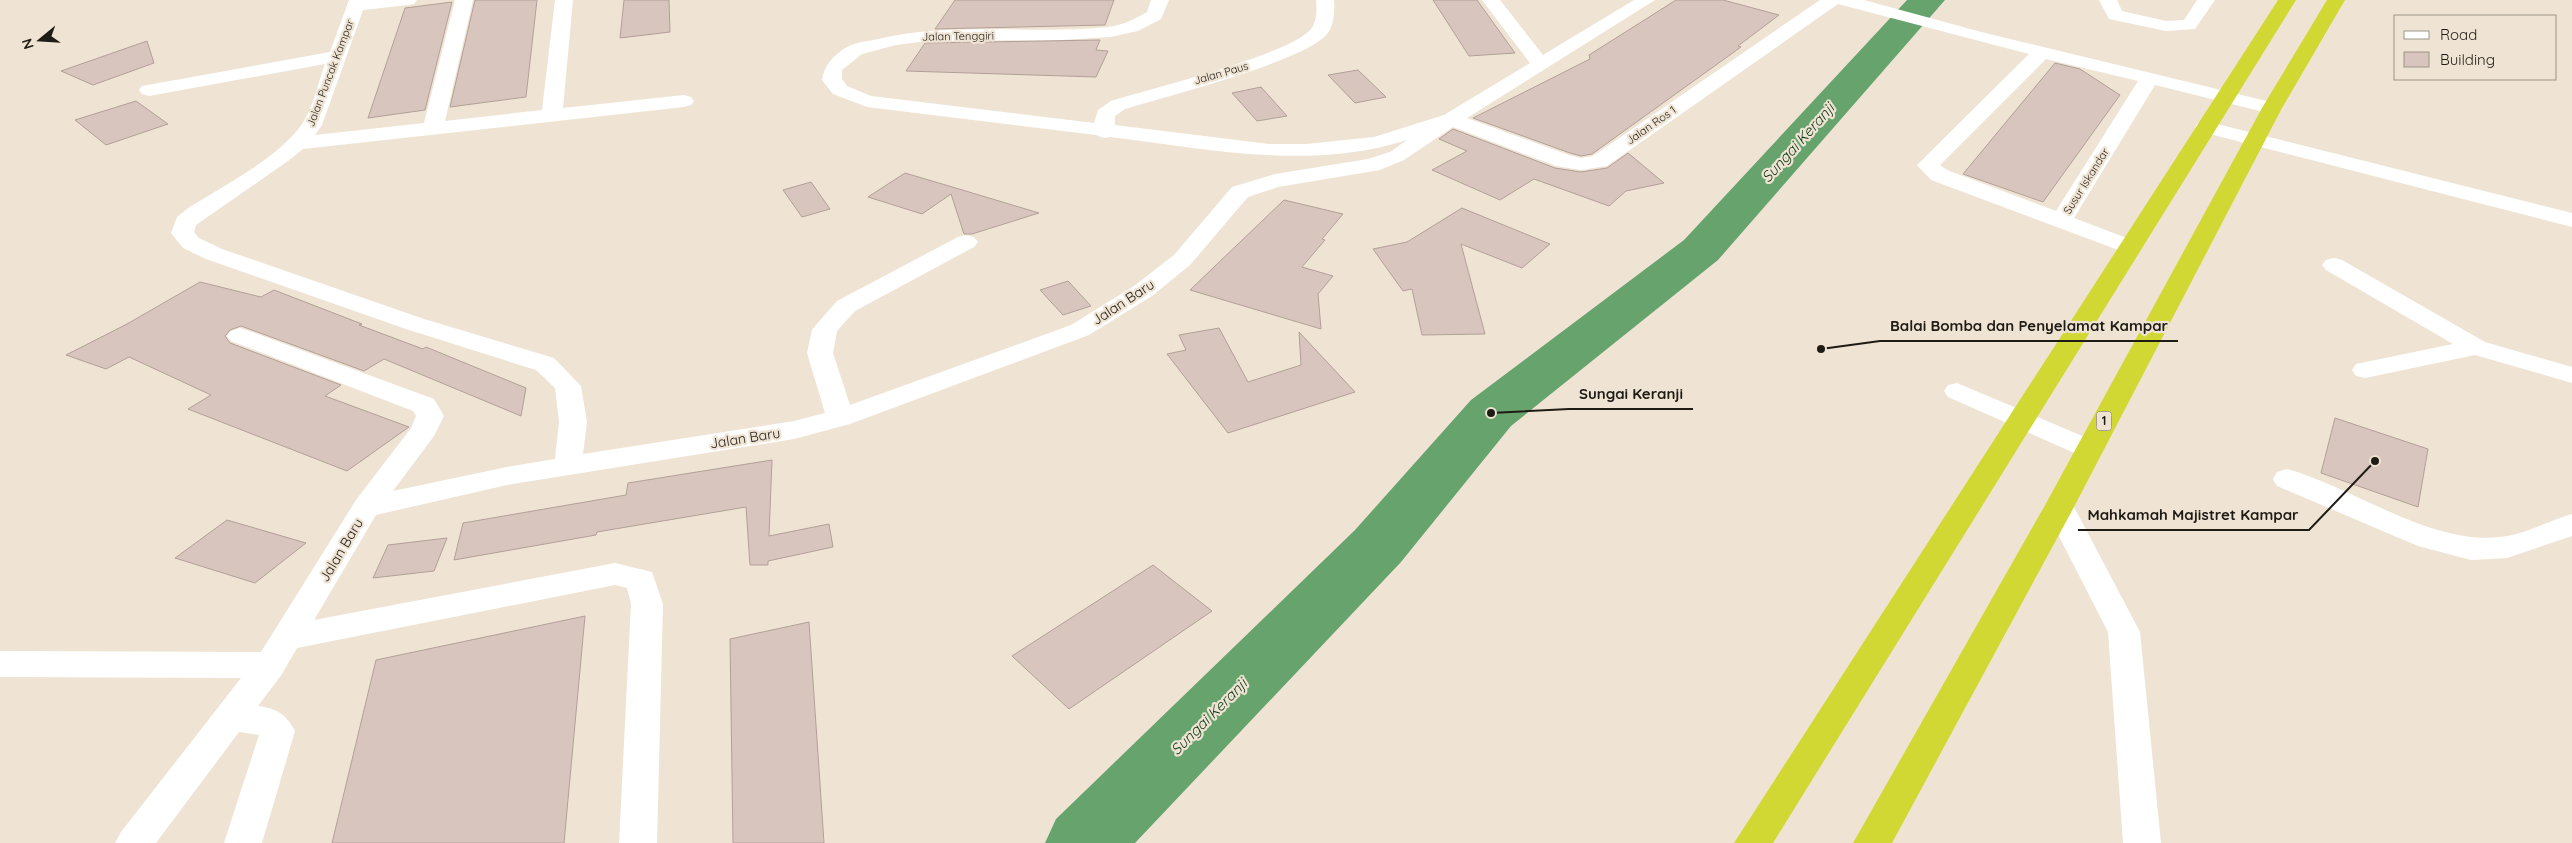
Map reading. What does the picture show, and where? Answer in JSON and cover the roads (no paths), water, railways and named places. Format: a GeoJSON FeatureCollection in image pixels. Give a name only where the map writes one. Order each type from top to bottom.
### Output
{"type":"FeatureCollection","features":[{"type":"Feature","properties":{"kind":"highway"},"geometry":{"type":"LineString","coordinates":[[1753,843],[2224,96],[2287,0]]}},
{"type":"Feature","properties":{"kind":"highway","name":"1"},"geometry":{"type":"LineString","coordinates":[[1872,843],[2059,507],[2272,108],[2336,0]]}},
{"type":"Feature","properties":{"kind":"street"},"geometry":{"type":"LineString","coordinates":[[357,3],[408,0]]}},
{"type":"Feature","properties":{"kind":"street"},"geometry":{"type":"LineString","coordinates":[[433,128],[464,0]]}},
{"type":"Feature","properties":{"kind":"street"},"geometry":{"type":"LineString","coordinates":[[552,114],[564,0]]}},
{"type":"Feature","properties":{"kind":"street","name":"Jalan Tenggiri"},"geometry":{"type":"LineString","coordinates":[[1104,132],[867,101],[840,90],[832,80],[833,68],[855,50],[927,36],[1061,35],[1110,32],[1132,27],[1155,15],[1160,0]]}},
{"type":"Feature","properties":{"kind":"street","name":"Jalan Paus"},"geometry":{"type":"LineString","coordinates":[[1104,132],[1105,114],[1118,105],[1266,60],[1303,44],[1320,31],[1326,10],[1325,0]]}},
{"type":"Feature","properties":{"kind":"street"},"geometry":{"type":"LineString","coordinates":[[1491,0],[1541,65]]}},
{"type":"Feature","properties":{"kind":"street"},"geometry":{"type":"LineString","coordinates":[[1104,132],[1269,150],[1306,150],[1376,142],[1451,119],[1646,0]]}},
{"type":"Feature","properties":{"kind":"street","name":"Jalan Ros 1"},"geometry":{"type":"LineString","coordinates":[[1451,119],[1564,160],[1580,164],[1599,161],[1832,0]]}},
{"type":"Feature","properties":{"kind":"street"},"geometry":{"type":"LineString","coordinates":[[2108,0],[2114,15],[2166,26],[2189,25],[2206,0]]}},
{"type":"Feature","properties":{"kind":"street","name":"Jalan Puncak Kampar"},"geometry":{"type":"LineString","coordinates":[[357,3],[312,125],[281,158],[196,212],[184,222],[182,233],[191,243],[214,254],[415,324],[545,364],[568,386],[573,422],[568,466]]}},
{"type":"Feature","properties":{"kind":"street"},"geometry":{"type":"LineString","coordinates":[[1851,3],[2272,108]]}},
{"type":"Feature","properties":{"kind":"street"},"geometry":{"type":"LineString","coordinates":[[2042,52],[1928,165],[1939,175],[2061,221]]}},
{"type":"Feature","properties":{"kind":"street"},"geometry":{"type":"LineString","coordinates":[[149,90],[337,56]]}},
{"type":"Feature","properties":{"kind":"street","name":"Susur Iskandar"},"geometry":{"type":"LineString","coordinates":[[2129,247],[2061,221],[2150,78]]}},
{"type":"Feature","properties":{"kind":"street"},"geometry":{"type":"LineString","coordinates":[[297,143],[684,101]]}},
{"type":"Feature","properties":{"kind":"street","name":"Jalan Baru"},"geometry":{"type":"LineString","coordinates":[[134,843],[270,665],[289,637],[366,507],[420,494],[568,466],[794,430],[840,418],[1080,330],[1143,291],[1182,260],[1240,192],[1275,181],[1372,165],[1397,156],[1451,119]]}},
{"type":"Feature","properties":{"kind":"street"},"geometry":{"type":"LineString","coordinates":[[2205,127],[2572,220]]}},
{"type":"Feature","properties":{"kind":"street"},"geometry":{"type":"LineString","coordinates":[[840,418],[820,353],[826,330],[846,306],[966,242]]}},
{"type":"Feature","properties":{"kind":"street"},"geometry":{"type":"LineString","coordinates":[[2334,264],[2476,347],[2572,375]]}},
{"type":"Feature","properties":{"kind":"street"},"geometry":{"type":"LineString","coordinates":[[240,336],[424,405],[430,416],[424,430],[366,507]]}},
{"type":"Feature","properties":{"kind":"street"},"geometry":{"type":"LineString","coordinates":[[2365,370],[2476,347]]}},
{"type":"Feature","properties":{"kind":"street"},"geometry":{"type":"LineString","coordinates":[[1957,391],[2089,449]]}},
{"type":"Feature","properties":{"kind":"street"},"geometry":{"type":"LineString","coordinates":[[2287,479],[2429,539],[2471,550],[2507,547],[2544,536],[2572,524]]}},
{"type":"Feature","properties":{"kind":"street"},"geometry":{"type":"LineString","coordinates":[[2059,507],[2124,632],[2142,843]]}},
{"type":"Feature","properties":{"kind":"street"},"geometry":{"type":"LineString","coordinates":[[289,637],[615,574],[641,580],[647,604],[638,843]]}},
{"type":"Feature","properties":{"kind":"street"},"geometry":{"type":"LineString","coordinates":[[0,664],[270,665]]}},
{"type":"Feature","properties":{"kind":"street"},"geometry":{"type":"LineString","coordinates":[[232,717],[266,721],[278,731],[243,843]]}},
{"type":"Feature","properties":{"kind":"waterway","name":"Sungai Keranji"},"geometry":{"type":"LineString","coordinates":[[1084,843],[1378,546],[1491,413],[1701,250],[1927,0]]}},
{"type":"Feature","properties":{"kind":"place","name":"Balai Bomba dan Penyelamat Kampar"},"geometry":{"type":"Point","coordinates":[1821,349]}},
{"type":"Feature","properties":{"kind":"place","name":"Sungai Keranji"},"geometry":{"type":"Point","coordinates":[1491,413]}},
{"type":"Feature","properties":{"kind":"place","name":"Mahkamah Majistret Kampar"},"geometry":{"type":"Point","coordinates":[2375,461]}}]}
